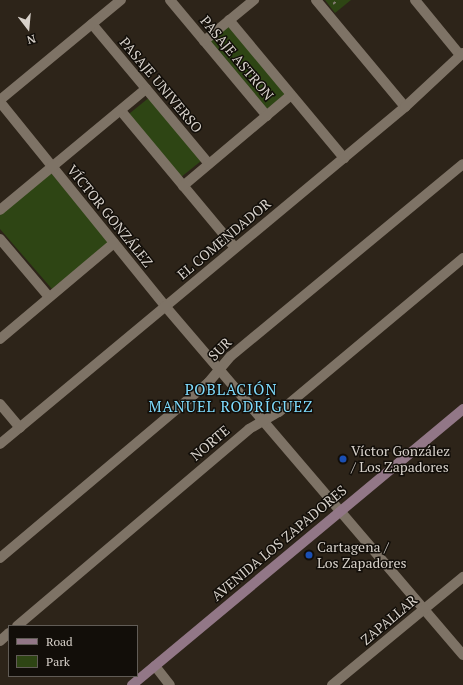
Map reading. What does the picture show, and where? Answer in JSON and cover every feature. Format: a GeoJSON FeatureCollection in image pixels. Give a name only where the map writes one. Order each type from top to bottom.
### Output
{"type":"FeatureCollection","features":[{"type":"Feature","properties":{"kind":"main road","name":"AVENIDA LOS ZAPADORES"},"geometry":{"type":"LineString","coordinates":[[132,685],[463,409]]}},
{"type":"Feature","properties":{"kind":"street"},"geometry":{"type":"LineString","coordinates":[[0,101],[121,0]]}},
{"type":"Feature","properties":{"kind":"street","name":"PASAJE ASTRON"},"geometry":{"type":"LineString","coordinates":[[170,0],[266,116]]}},
{"type":"Feature","properties":{"kind":"street"},"geometry":{"type":"LineString","coordinates":[[204,41],[254,0]]}},
{"type":"Feature","properties":{"kind":"street"},"geometry":{"type":"LineString","coordinates":[[316,0],[405,107]]}},
{"type":"Feature","properties":{"kind":"street"},"geometry":{"type":"LineString","coordinates":[[415,0],[462,54]]}},
{"type":"Feature","properties":{"kind":"street"},"geometry":{"type":"LineString","coordinates":[[229,20],[344,158]]}},
{"type":"Feature","properties":{"kind":"street","name":"PASAJE UNIVERSO"},"geometry":{"type":"LineString","coordinates":[[92,24],[209,164]]}},
{"type":"Feature","properties":{"kind":"street","name":"EL COMENDADOR"},"geometry":{"type":"LineString","coordinates":[[0,444],[405,107],[462,54]]}},
{"type":"Feature","properties":{"kind":"street"},"geometry":{"type":"LineString","coordinates":[[0,210],[146,89]]}},
{"type":"Feature","properties":{"kind":"street"},"geometry":{"type":"LineString","coordinates":[[183,186],[292,95]]}},
{"type":"Feature","properties":{"kind":"street","name":"VÍCTOR GONZÁLEZ"},"geometry":{"type":"LineString","coordinates":[[0,101],[165,306],[262,421],[425,608],[463,655]]}},
{"type":"Feature","properties":{"kind":"street"},"geometry":{"type":"LineString","coordinates":[[121,110],[235,248]]}},
{"type":"Feature","properties":{"kind":"street","name":"SUR"},"geometry":{"type":"LineString","coordinates":[[0,558],[208,384],[219,370],[463,164]]}},
{"type":"Feature","properties":{"kind":"street"},"geometry":{"type":"LineString","coordinates":[[0,239],[49,298]]}},
{"type":"Feature","properties":{"kind":"street"},"geometry":{"type":"LineString","coordinates":[[0,339],[114,243]]}},
{"type":"Feature","properties":{"kind":"street","name":"NORTE"},"geometry":{"type":"LineString","coordinates":[[18,625],[249,429],[279,412],[463,258]]}},
{"type":"Feature","properties":{"kind":"street"},"geometry":{"type":"LineString","coordinates":[[0,404],[20,428]]}},
{"type":"Feature","properties":{"kind":"street","name":"ZAPALLAR"},"geometry":{"type":"LineString","coordinates":[[332,685],[463,577]]}},
{"type":"Feature","properties":{"kind":"street"},"geometry":{"type":"LineString","coordinates":[[0,641],[8,634]]}},
{"type":"Feature","properties":{"kind":"street"},"geometry":{"type":"LineString","coordinates":[[155,666],[170,685]]}},
{"type":"Feature","properties":{"kind":"green space"},"geometry":{"type":"Polygon","coordinates":[[[325,0],[351,0],[335,13],[325,0]]]}},
{"type":"Feature","properties":{"kind":"green space"},"geometry":{"type":"Polygon","coordinates":[[[229,25],[285,94],[266,110],[210,41],[229,25]]]}},
{"type":"Feature","properties":{"kind":"green space"},"geometry":{"type":"Polygon","coordinates":[[[151,96],[203,160],[179,179],[128,115],[151,96]]]}},
{"type":"Feature","properties":{"kind":"green space"},"geometry":{"type":"Polygon","coordinates":[[[51,173],[109,242],[52,289],[0,229],[0,215],[51,173]]]}},
{"type":"Feature","properties":{"kind":"place","name":"Víctor González / Los Zapadores"},"geometry":{"type":"Point","coordinates":[343,459]}},
{"type":"Feature","properties":{"kind":"place","name":"Cartagena / Los Zapadores"},"geometry":{"type":"Point","coordinates":[309,555]}},
{"type":"Feature","properties":{"kind":"district","name":"POBLACIÓN MANUEL RODRÍGUEZ"},"geometry":{"type":"Point","coordinates":[231,398]}}]}
